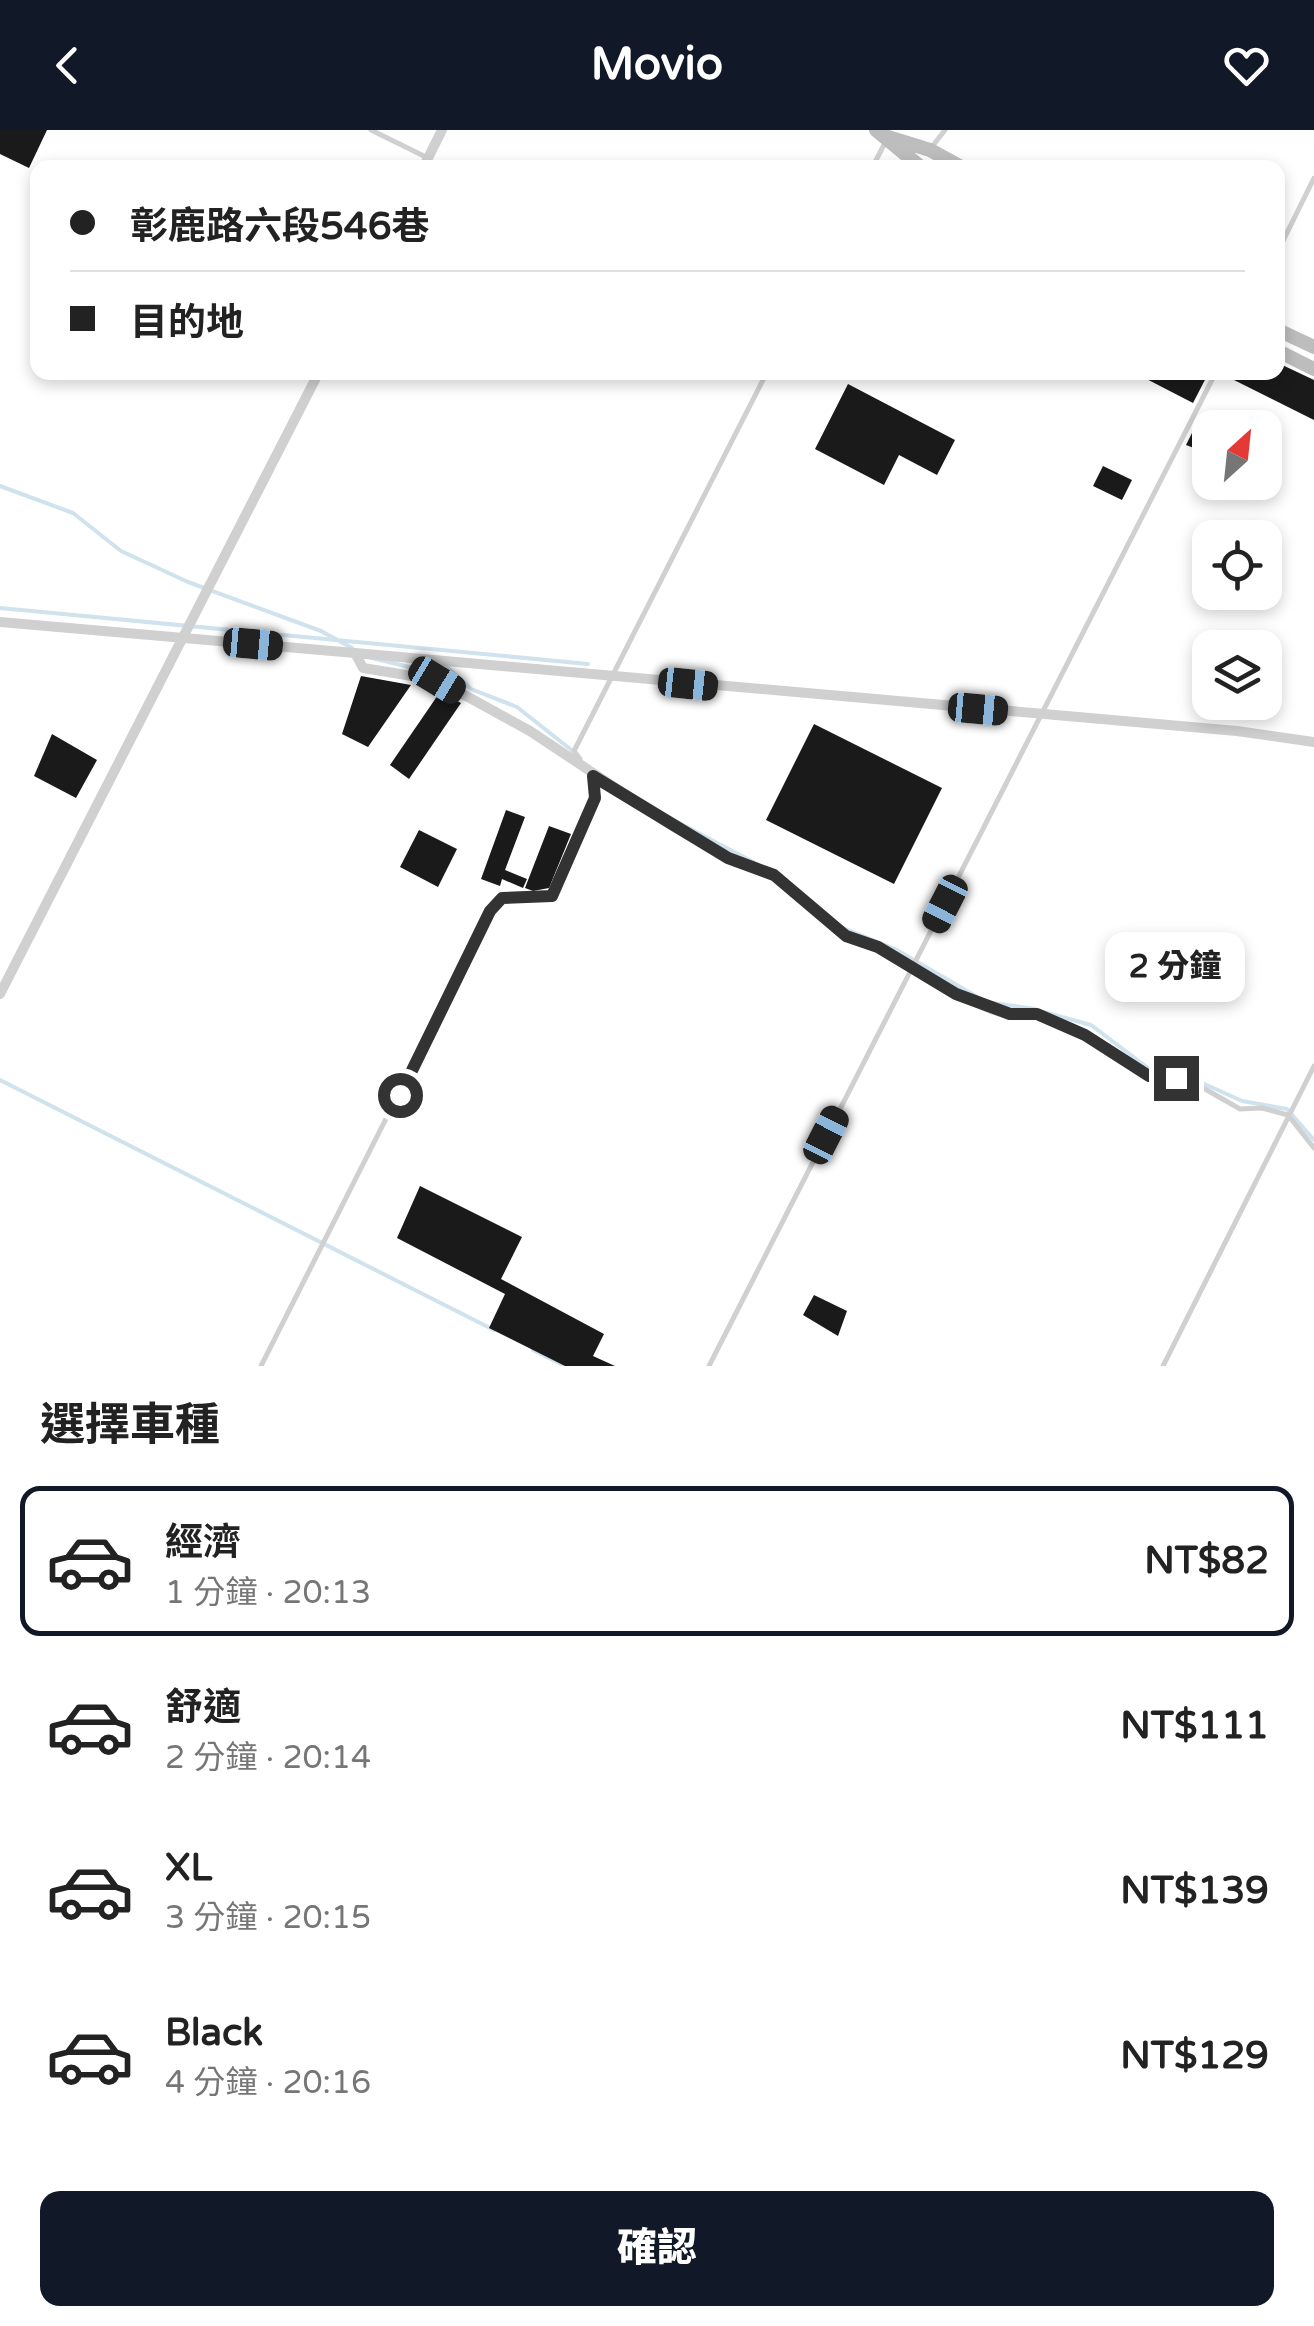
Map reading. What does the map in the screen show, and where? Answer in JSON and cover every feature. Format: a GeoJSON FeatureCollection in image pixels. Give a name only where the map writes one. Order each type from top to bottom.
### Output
{"type":"FeatureCollection","features":[{"type":"Feature","properties":{"kind":"street"},"geometry":{"type":"LineString","coordinates":[[427,160],[442,130]]}},
{"type":"Feature","properties":{"kind":"street"},"geometry":{"type":"LineString","coordinates":[[882,134],[948,160]]}},
{"type":"Feature","properties":{"kind":"street"},"geometry":{"type":"LineString","coordinates":[[882,134],[913,160]]}},
{"type":"Feature","properties":{"kind":"street"},"geometry":{"type":"LineString","coordinates":[[1285,333],[1314,347]]}},
{"type":"Feature","properties":{"kind":"street"},"geometry":{"type":"LineString","coordinates":[[1285,354],[1314,369]]}},
{"type":"Feature","properties":{"kind":"street"},"geometry":{"type":"LineString","coordinates":[[0,994],[314,380]]}},
{"type":"Feature","properties":{"kind":"street"},"geometry":{"type":"LineString","coordinates":[[0,622],[1044,714],[1314,742]]}},
{"type":"Feature","properties":{"kind":"street"},"geometry":{"type":"LineString","coordinates":[[354,653],[363,668],[437,680],[530,730],[593,776],[728,858],[774,875],[823,921],[956,994],[1010,1014],[1037,1014],[1085,1035]]}},
{"type":"Feature","properties":{"kind":"lane"},"geometry":{"type":"LineString","coordinates":[[371,130],[420,160]]}},
{"type":"Feature","properties":{"kind":"lane"},"geometry":{"type":"LineString","coordinates":[[930,150],[945,130]]}},
{"type":"Feature","properties":{"kind":"lane"},"geometry":{"type":"LineString","coordinates":[[874,160],[882,134]]}},
{"type":"Feature","properties":{"kind":"lane"},"geometry":{"type":"LineString","coordinates":[[1285,236],[1314,178]]}},
{"type":"Feature","properties":{"kind":"lane"},"geometry":{"type":"LineString","coordinates":[[261,1366],[490,911],[502,898],[552,896],[595,798],[593,776],[574,751],[763,380]]}},
{"type":"Feature","properties":{"kind":"lane"},"geometry":{"type":"LineString","coordinates":[[710,1366],[1212,380]]}},
{"type":"Feature","properties":{"kind":"lane"},"geometry":{"type":"LineString","coordinates":[[1085,1035],[1149,1076],[1198,1085],[1240,1109],[1262,1108],[1288,1115],[1314,1148]]}},
{"type":"Feature","properties":{"kind":"lane"},"geometry":{"type":"LineString","coordinates":[[1163,1366],[1314,1066]]}},
{"type":"Feature","properties":{"kind":"building"},"geometry":{"type":"Polygon","coordinates":[[[0,130],[47,130],[29,168],[0,154],[0,130]]]}},
{"type":"Feature","properties":{"kind":"building"},"geometry":{"type":"Polygon","coordinates":[[[1285,366],[1314,380],[1314,420],[1234,380],[1285,380],[1285,366]]]}},
{"type":"Feature","properties":{"kind":"building"},"geometry":{"type":"Polygon","coordinates":[[[1148,380],[1205,380],[1193,403],[1148,380]]]}},
{"type":"Feature","properties":{"kind":"building"},"geometry":{"type":"Polygon","coordinates":[[[848,384],[955,440],[937,475],[899,455],[884,485],[815,449],[848,384]]]}},
{"type":"Feature","properties":{"kind":"building"},"geometry":{"type":"Polygon","coordinates":[[[1103,466],[1132,480],[1122,500],[1093,486],[1103,466]]]}},
{"type":"Feature","properties":{"kind":"building"},"geometry":{"type":"Polygon","coordinates":[[[361,676],[411,685],[368,747],[342,734],[361,676]]]}},
{"type":"Feature","properties":{"kind":"building"},"geometry":{"type":"Polygon","coordinates":[[[440,692],[461,703],[409,779],[390,765],[440,692]]]}},
{"type":"Feature","properties":{"kind":"building"},"geometry":{"type":"Polygon","coordinates":[[[814,724],[942,788],[894,884],[766,820],[814,724]]]}},
{"type":"Feature","properties":{"kind":"building"},"geometry":{"type":"Polygon","coordinates":[[[52,734],[97,760],[76,798],[34,776],[52,734]]]}},
{"type":"Feature","properties":{"kind":"building"},"geometry":{"type":"Polygon","coordinates":[[[506,810],[525,817],[505,870],[527,879],[523,888],[502,879],[500,886],[481,879],[506,810]]]}},
{"type":"Feature","properties":{"kind":"building"},"geometry":{"type":"Polygon","coordinates":[[[549,826],[571,834],[549,888],[533,891],[525,888],[549,826]]]}},
{"type":"Feature","properties":{"kind":"building"},"geometry":{"type":"Polygon","coordinates":[[[419,830],[457,849],[438,887],[400,867],[419,830]]]}},
{"type":"Feature","properties":{"kind":"building"},"geometry":{"type":"Polygon","coordinates":[[[420,1186],[522,1237],[501,1279],[604,1334],[593,1356],[615,1366],[565,1366],[489,1328],[505,1294],[397,1238],[420,1186]]]}},
{"type":"Feature","properties":{"kind":"building"},"geometry":{"type":"Polygon","coordinates":[[[814,1295],[847,1311],[838,1336],[803,1315],[814,1295]]]}},
{"type":"Feature","properties":{"kind":"waterway"},"geometry":{"type":"LineString","coordinates":[[0,486],[73,513],[121,551],[188,582],[321,631],[352,648]]}},
{"type":"Feature","properties":{"kind":"waterway"},"geometry":{"type":"LineString","coordinates":[[0,608],[588,664]]}},
{"type":"Feature","properties":{"kind":"waterway"},"geometry":{"type":"LineString","coordinates":[[364,656],[413,668],[448,668],[471,689],[517,707],[574,752]]}},
{"type":"Feature","properties":{"kind":"waterway"},"geometry":{"type":"LineString","coordinates":[[668,817],[757,864]]}},
{"type":"Feature","properties":{"kind":"waterway"},"geometry":{"type":"LineString","coordinates":[[843,928],[895,949],[986,1002],[1035,1009]]}},
{"type":"Feature","properties":{"kind":"waterway"},"geometry":{"type":"LineString","coordinates":[[1044,1012],[1091,1025],[1148,1068],[1187,1076],[1242,1101],[1287,1109],[1314,1140]]}},
{"type":"Feature","properties":{"kind":"waterway"},"geometry":{"type":"LineString","coordinates":[[0,1080],[494,1330]]}},
{"type":"Feature","properties":{"kind":"waterway"},"geometry":{"type":"LineString","coordinates":[[533,1350],[565,1366]]}},
{"type":"Feature","properties":{"kind":"route"},"geometry":{"type":"LineString","coordinates":[[400,1095],[490,911],[502,898],[552,896],[595,798],[593,776],[728,858],[774,875],[823,921],[846,936],[878,947],[956,994],[1010,1014],[1037,1014],[1085,1035],[1149,1076],[1176,1078]]}}]}
